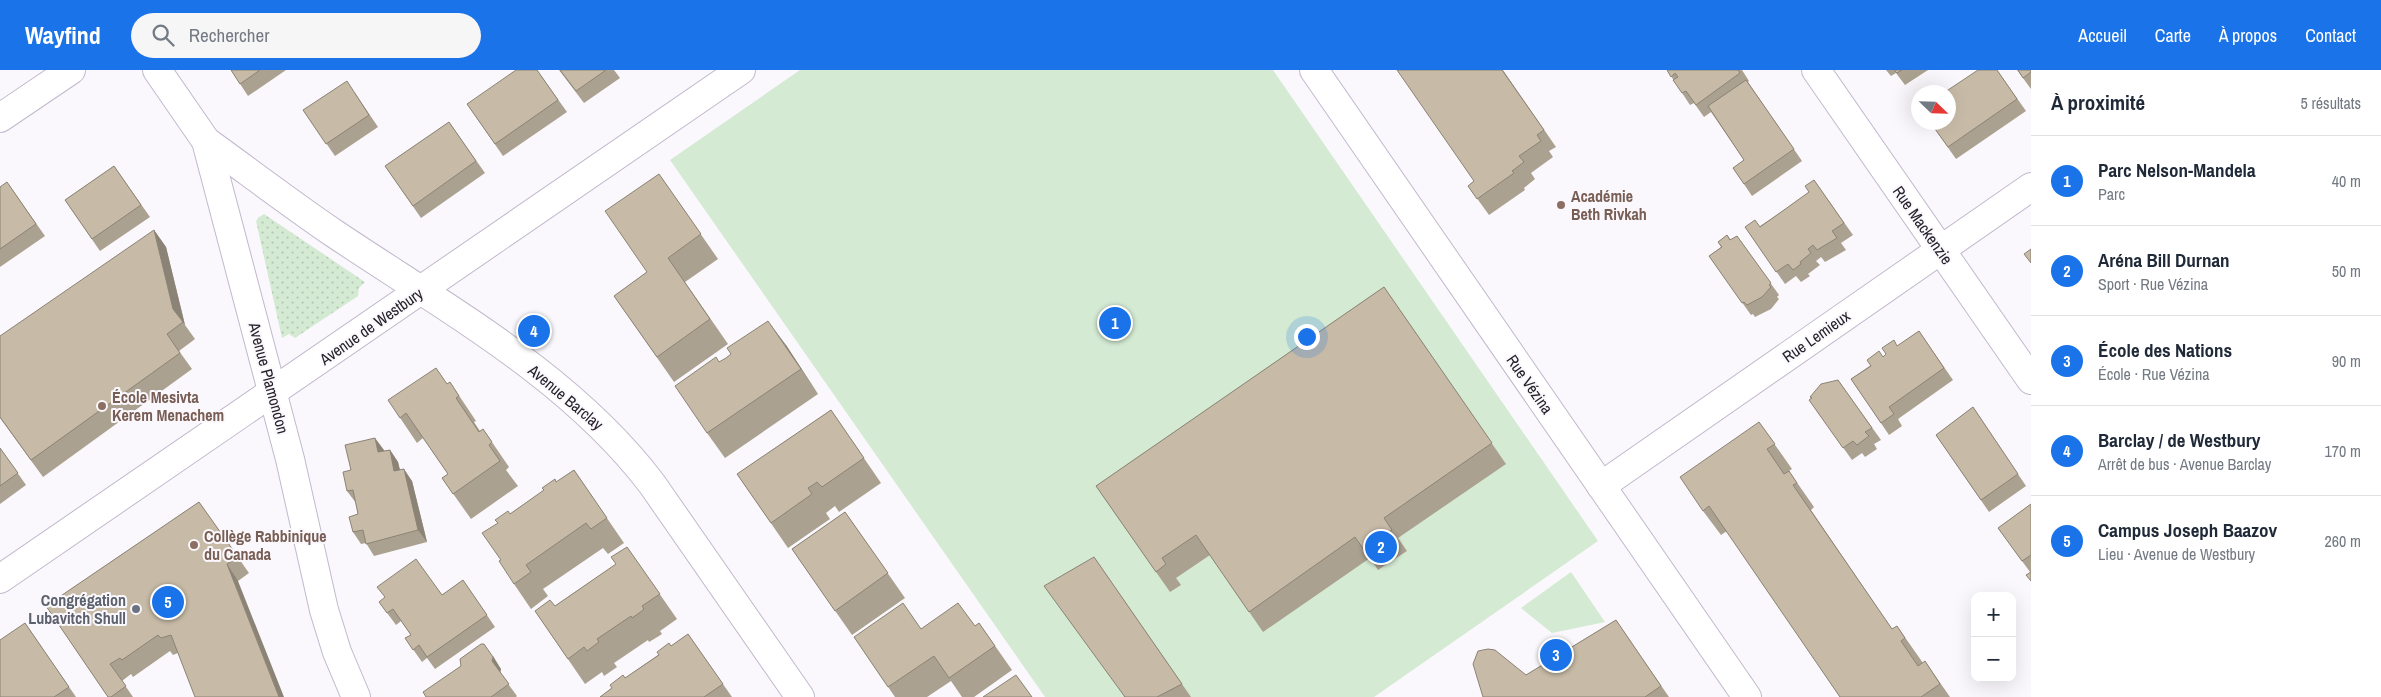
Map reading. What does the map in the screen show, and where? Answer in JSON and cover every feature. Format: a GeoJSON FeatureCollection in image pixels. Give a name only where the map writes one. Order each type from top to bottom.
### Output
{"type":"FeatureCollection","features":[{"type":"Feature","properties":{"kind":"street"},"geometry":{"type":"LineString","coordinates":[[0,118],[71,70]]}},
{"type":"Feature","properties":{"kind":"street","name":"Avenue Plamondon"},"geometry":{"type":"LineString","coordinates":[[157,70],[206,141],[273,393],[324,610],[337,652],[356,697]]}},
{"type":"Feature","properties":{"kind":"street","name":"Avenue de Westbury"},"geometry":{"type":"LineString","coordinates":[[0,579],[422,291],[741,70]]}},
{"type":"Feature","properties":{"kind":"street","name":"Rue Vézina"},"geometry":{"type":"LineString","coordinates":[[1314,70],[1747,697]]}},
{"type":"Feature","properties":{"kind":"street","name":"Rue Mackenzie"},"geometry":{"type":"LineString","coordinates":[[1816,70],[2031,380]]}},
{"type":"Feature","properties":{"kind":"street","name":"Avenue Barclay"},"geometry":{"type":"LineString","coordinates":[[206,141],[303,212],[459,316],[568,395],[612,437],[652,484],[800,697]]}},
{"type":"Feature","properties":{"kind":"street","name":"Rue Lemieux"},"geometry":{"type":"LineString","coordinates":[[1601,486],[2031,187]]}},
{"type":"Feature","properties":{"kind":"green space"},"geometry":{"type":"Polygon","coordinates":[[[800,70],[1273,70],[1598,541],[1374,697],[1045,697],[670,160],[800,70]]]}},
{"type":"Feature","properties":{"kind":"green space"},"geometry":{"type":"Polygon","coordinates":[[[264,214],[365,282],[359,288],[358,296],[295,338],[289,334],[282,338],[256,221],[264,214]]]}},
{"type":"Feature","properties":{"kind":"green space"},"geometry":{"type":"Polygon","coordinates":[[[1571,572],[1605,622],[1552,633],[1521,608],[1571,572]]]}},
{"type":"Feature","properties":{"kind":"building"},"geometry":{"type":"Polygon","coordinates":[[[231,70],[260,70],[240,84],[231,70]]]}},
{"type":"Feature","properties":{"kind":"building"},"geometry":{"type":"Polygon","coordinates":[[[516,70],[537,70],[558,100],[495,144],[467,104],[516,70]]]}},
{"type":"Feature","properties":{"kind":"building"},"geometry":{"type":"Polygon","coordinates":[[[560,70],[606,70],[576,91],[560,70]]]}},
{"type":"Feature","properties":{"kind":"building"},"geometry":{"type":"Polygon","coordinates":[[[1397,70],[1502,70],[1544,130],[1537,135],[1541,141],[1519,156],[1524,162],[1512,171],[1514,173],[1477,199],[1468,186],[1474,181],[1397,70]]]}},
{"type":"Feature","properties":{"kind":"building"},"geometry":{"type":"Polygon","coordinates":[[[1667,70],[1738,70],[1740,73],[1696,105],[1686,91],[1682,93],[1673,80],[1678,77],[1675,73],[1671,77],[1667,70]]]}},
{"type":"Feature","properties":{"kind":"building"},"geometry":{"type":"Polygon","coordinates":[[[1978,70],[1997,70],[2017,99],[1948,147],[1936,130],[1956,130],[1956,85],[1978,70]]]}},
{"type":"Feature","properties":{"kind":"building"},"geometry":{"type":"Polygon","coordinates":[[[2018,70],[2031,70],[2031,72],[2023,78],[2018,70]]]}},
{"type":"Feature","properties":{"kind":"building"},"geometry":{"type":"Polygon","coordinates":[[[1746,80],[1794,149],[1744,184],[1733,168],[1744,160],[1708,106],[1746,80]]]}},
{"type":"Feature","properties":{"kind":"building"},"geometry":{"type":"Polygon","coordinates":[[[347,81],[369,115],[326,144],[303,110],[347,81]]]}},
{"type":"Feature","properties":{"kind":"building"},"geometry":{"type":"Polygon","coordinates":[[[449,122],[476,161],[413,206],[385,166],[449,122]]]}},
{"type":"Feature","properties":{"kind":"building"},"geometry":{"type":"Polygon","coordinates":[[[114,166],[141,205],[92,239],[65,200],[114,166]]]}},
{"type":"Feature","properties":{"kind":"building"},"geometry":{"type":"Polygon","coordinates":[[[659,174],[701,234],[668,258],[710,319],[657,357],[614,296],[647,272],[605,211],[659,174]]]}},
{"type":"Feature","properties":{"kind":"building"},"geometry":{"type":"Polygon","coordinates":[[[1814,180],[1844,223],[1832,231],[1837,238],[1817,250],[1813,245],[1808,249],[1811,253],[1793,270],[1788,264],[1776,272],[1745,227],[1755,220],[1760,227],[1809,192],[1805,186],[1814,180]]]}},
{"type":"Feature","properties":{"kind":"building"},"geometry":{"type":"Polygon","coordinates":[[[7,182],[36,224],[0,249],[0,187],[7,182]]]}},
{"type":"Feature","properties":{"kind":"building"},"geometry":{"type":"Polygon","coordinates":[[[154,230],[173,309],[183,322],[167,334],[180,353],[31,460],[0,417],[0,336],[154,230]]]}},
{"type":"Feature","properties":{"kind":"building"},"geometry":{"type":"Polygon","coordinates":[[[1727,235],[1730,240],[1737,236],[1771,283],[1769,285],[1771,287],[1762,297],[1747,305],[1744,302],[1742,303],[1709,256],[1722,247],[1718,242],[1727,235]]]}},
{"type":"Feature","properties":{"kind":"building"},"geometry":{"type":"Polygon","coordinates":[[[2031,249],[2031,263],[2024,254],[2031,249]]]}},
{"type":"Feature","properties":{"kind":"building"},"geometry":{"type":"Polygon","coordinates":[[[1384,287],[1492,443],[1384,518],[1392,530],[1364,550],[1355,537],[1249,612],[1196,535],[1162,558],[1166,564],[1156,572],[1096,486],[1384,287]]]}},
{"type":"Feature","properties":{"kind":"building"},"geometry":{"type":"Polygon","coordinates":[[[768,321],[801,369],[707,433],[675,386],[716,357],[719,362],[726,358],[731,354],[727,348],[768,321]]]}},
{"type":"Feature","properties":{"kind":"building"},"geometry":{"type":"Polygon","coordinates":[[[1919,331],[1944,368],[1889,407],[1894,414],[1881,423],[1851,379],[1871,366],[1867,360],[1879,351],[1883,357],[1886,354],[1882,348],[1894,340],[1897,346],[1919,331]]]}},
{"type":"Feature","properties":{"kind":"building"},"geometry":{"type":"Polygon","coordinates":[[[436,368],[447,384],[450,382],[459,396],[456,398],[479,432],[483,429],[492,442],[489,445],[500,461],[453,494],[442,478],[448,474],[406,413],[400,418],[388,400],[436,368]]]}},
{"type":"Feature","properties":{"kind":"building"},"geometry":{"type":"Polygon","coordinates":[[[1838,380],[1872,428],[1865,432],[1869,436],[1857,445],[1853,441],[1843,448],[1809,400],[1821,384],[1838,380]]]}},
{"type":"Feature","properties":{"kind":"building"},"geometry":{"type":"Polygon","coordinates":[[[1973,407],[2018,474],[1981,500],[1936,435],[1973,407]]]}},
{"type":"Feature","properties":{"kind":"building"},"geometry":{"type":"Polygon","coordinates":[[[831,410],[864,458],[822,487],[817,482],[808,488],[812,494],[771,523],[737,474],[831,410]]]}},
{"type":"Feature","properties":{"kind":"building"},"geometry":{"type":"Polygon","coordinates":[[[1759,422],[1775,444],[1767,449],[1784,474],[1789,471],[1797,483],[1793,485],[1892,629],[1897,626],[1905,638],[1901,641],[1918,666],[1925,661],[1940,684],[1921,697],[1840,697],[1709,506],[1703,511],[1680,477],[1759,422]]]}},
{"type":"Feature","properties":{"kind":"building"},"geometry":{"type":"Polygon","coordinates":[[[375,438],[378,452],[390,450],[394,471],[404,469],[418,530],[366,544],[363,530],[353,532],[349,517],[358,514],[353,490],[347,491],[343,472],[351,470],[345,445],[375,438]]]}},
{"type":"Feature","properties":{"kind":"building"},"geometry":{"type":"Polygon","coordinates":[[[0,448],[18,473],[0,486],[0,448]]]}},
{"type":"Feature","properties":{"kind":"building"},"geometry":{"type":"Polygon","coordinates":[[[574,470],[607,518],[591,529],[586,523],[526,565],[531,572],[514,584],[499,561],[501,560],[482,533],[498,523],[495,520],[508,511],[510,514],[544,490],[542,488],[555,479],[556,482],[574,470]]]}},
{"type":"Feature","properties":{"kind":"building"},"geometry":{"type":"Polygon","coordinates":[[[199,502],[238,557],[227,564],[279,697],[195,697],[171,635],[161,638],[158,635],[122,660],[120,658],[110,664],[126,686],[111,697],[108,697],[46,606],[199,502]]]}},
{"type":"Feature","properties":{"kind":"building"},"geometry":{"type":"Polygon","coordinates":[[[2031,504],[2031,555],[2022,561],[1998,528],[2031,504]]]}},
{"type":"Feature","properties":{"kind":"building"},"geometry":{"type":"Polygon","coordinates":[[[845,512],[888,573],[835,611],[792,549],[845,512]]]}},
{"type":"Feature","properties":{"kind":"building"},"geometry":{"type":"Polygon","coordinates":[[[627,547],[660,594],[642,606],[644,609],[642,611],[632,618],[631,616],[597,639],[599,642],[587,651],[584,647],[568,659],[535,611],[550,600],[555,606],[616,564],[611,557],[627,547]]]}},
{"type":"Feature","properties":{"kind":"building"},"geometry":{"type":"Polygon","coordinates":[[[1094,557],[1182,684],[1157,697],[1125,697],[1044,586],[1094,557]]]}},
{"type":"Feature","properties":{"kind":"building"},"geometry":{"type":"Polygon","coordinates":[[[416,559],[442,595],[463,580],[487,615],[427,657],[419,645],[413,650],[405,638],[411,635],[393,609],[387,613],[379,602],[385,597],[377,587],[416,559]]]}},
{"type":"Feature","properties":{"kind":"building"},"geometry":{"type":"Polygon","coordinates":[[[2031,572],[2031,581],[2026,575],[2031,572]]]}},
{"type":"Feature","properties":{"kind":"building"},"geometry":{"type":"Polygon","coordinates":[[[903,603],[921,629],[958,603],[975,626],[979,623],[995,646],[949,678],[934,656],[888,687],[854,637],[903,603]]]}},
{"type":"Feature","properties":{"kind":"building"},"geometry":{"type":"Polygon","coordinates":[[[1616,620],[1661,686],[1645,697],[1483,697],[1473,664],[1478,651],[1495,650],[1526,675],[1616,620]]]}},
{"type":"Feature","properties":{"kind":"building"},"geometry":{"type":"Polygon","coordinates":[[[25,623],[69,687],[54,697],[0,697],[0,640],[25,623]]]}},
{"type":"Feature","properties":{"kind":"building"},"geometry":{"type":"Polygon","coordinates":[[[688,634],[723,684],[704,697],[600,697],[612,688],[610,685],[623,675],[625,678],[659,655],[657,652],[669,643],[671,646],[688,634]]]}},
{"type":"Feature","properties":{"kind":"building"},"geometry":{"type":"Polygon","coordinates":[[[481,644],[484,644],[493,657],[492,661],[509,684],[491,697],[426,697],[423,692],[461,666],[460,659],[481,644]]]}},
{"type":"Feature","properties":{"kind":"building"},"geometry":{"type":"Polygon","coordinates":[[[1016,675],[1032,697],[983,697],[1016,675]]]}},
{"type":"Feature","properties":{"kind":"place","name":"Académie Beth Rivkah"},"geometry":{"type":"Point","coordinates":[1561,205]}},
{"type":"Feature","properties":{"kind":"place","name":"Parc Nelson-Mandela"},"geometry":{"type":"Point","coordinates":[1115,323]}},
{"type":"Feature","properties":{"kind":"place","name":"Barclay / de Westbury"},"geometry":{"type":"Point","coordinates":[534,331]}},
{"type":"Feature","properties":{"kind":"place","name":"École Mesivta Kerem Menachem"},"geometry":{"type":"Point","coordinates":[102,406]}},
{"type":"Feature","properties":{"kind":"place","name":"Collège Rabbinique du Canada"},"geometry":{"type":"Point","coordinates":[194,545]}},
{"type":"Feature","properties":{"kind":"place","name":"Aréna Bill Durnan"},"geometry":{"type":"Point","coordinates":[1381,547]}},
{"type":"Feature","properties":{"kind":"place","name":"Campus Joseph Baazov"},"geometry":{"type":"Point","coordinates":[168,602]}},
{"type":"Feature","properties":{"kind":"place","name":"Congrégation Lubavitch Shull"},"geometry":{"type":"Point","coordinates":[136,609]}},
{"type":"Feature","properties":{"kind":"place","name":"École des Nations"},"geometry":{"type":"Point","coordinates":[1556,655]}}]}
